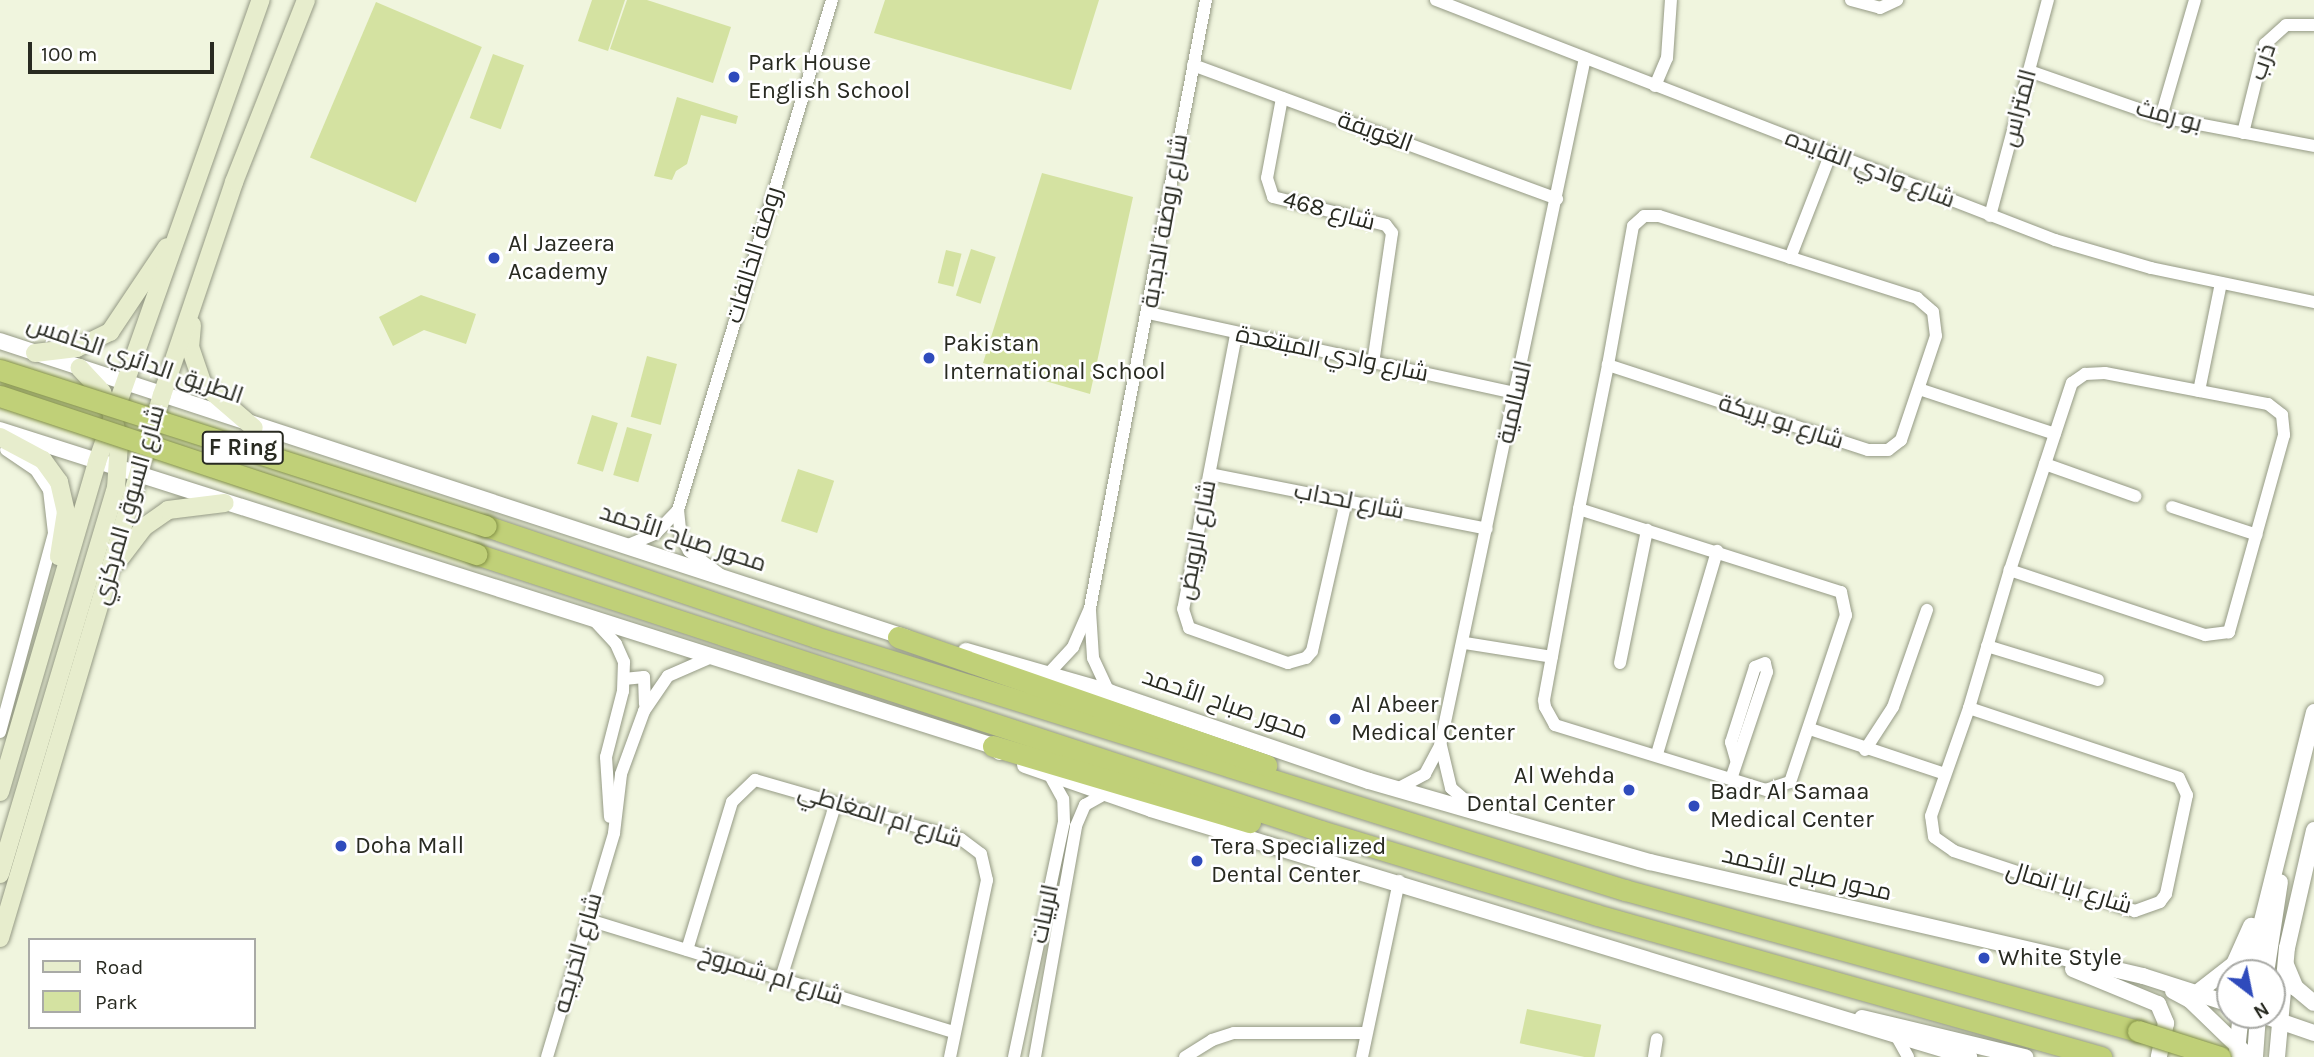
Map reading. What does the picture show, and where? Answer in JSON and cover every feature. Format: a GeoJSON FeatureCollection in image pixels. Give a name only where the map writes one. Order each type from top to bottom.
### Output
{"type":"FeatureCollection","features":[{"type":"Feature","properties":{"kind":"highway","name":"الطريق الدائري الخامس"},"geometry":{"type":"LineString","coordinates":[[0,370],[486,526]]}},
{"type":"Feature","properties":{"kind":"highway","name":"F Ring"},"geometry":{"type":"LineString","coordinates":[[0,396],[1426,863]]}},
{"type":"Feature","properties":{"kind":"highway","name":"محور صباح الأحمد"},"geometry":{"type":"LineString","coordinates":[[486,526],[816,637],[1661,900],[2138,1031],[2235,1054]]}},
{"type":"Feature","properties":{"kind":"highway"},"geometry":{"type":"LineString","coordinates":[[898,637],[1235,753],[1321,786],[1357,807]]}},
{"type":"Feature","properties":{"kind":"highway"},"geometry":{"type":"LineString","coordinates":[[993,746],[1380,860],[1426,863],[2101,1057]]}},
{"type":"Feature","properties":{"kind":"main road","name":"شارع السوق المركزي"},"geometry":{"type":"LineString","coordinates":[[0,792],[97,462],[261,0]]}},
{"type":"Feature","properties":{"kind":"main road","name":"شارع السوق المركزي"},"geometry":{"type":"LineString","coordinates":[[0,938],[112,570],[162,395],[233,182],[306,0]]}},
{"type":"Feature","properties":{"kind":"main road"},"geometry":{"type":"LineString","coordinates":[[35,353],[77,348],[110,332],[177,233]]}},
{"type":"Feature","properties":{"kind":"main road"},"geometry":{"type":"LineString","coordinates":[[194,300],[190,347],[194,367],[214,397],[254,428]]}},
{"type":"Feature","properties":{"kind":"main road"},"geometry":{"type":"LineString","coordinates":[[0,874],[119,469],[113,416],[102,392],[80,368]]}},
{"type":"Feature","properties":{"kind":"main road"},"geometry":{"type":"LineString","coordinates":[[0,438],[43,460],[63,493],[66,512],[52,611]]}},
{"type":"Feature","properties":{"kind":"main road"},"geometry":{"type":"LineString","coordinates":[[112,570],[144,527],[161,513],[184,505],[225,503]]}},
{"type":"Feature","properties":{"kind":"street","name":"روضة الخالفات"},"geometry":{"type":"LineString","coordinates":[[728,580],[689,551],[681,537],[678,510],[832,0]]}},
{"type":"Feature","properties":{"kind":"street","name":"شارع روضة الدبدبة"},"geometry":{"type":"LineString","coordinates":[[1049,673],[1068,655],[1090,608],[1206,0]]}},
{"type":"Feature","properties":{"kind":"street","name":"شارع وادي الفايده"},"geometry":{"type":"LineString","coordinates":[[1436,0],[1990,216],[2108,257],[2314,302]]}},
{"type":"Feature","properties":{"kind":"street"},"geometry":{"type":"LineString","coordinates":[[1655,86],[1667,58],[1671,0]]}},
{"type":"Feature","properties":{"kind":"street"},"geometry":{"type":"LineString","coordinates":[[1851,0],[1880,9],[1897,0]]}},
{"type":"Feature","properties":{"kind":"street","name":"المتراس"},"geometry":{"type":"LineString","coordinates":[[1990,216],[2048,0]]}},
{"type":"Feature","properties":{"kind":"street"},"geometry":{"type":"LineString","coordinates":[[2161,117],[2195,0]]}},
{"type":"Feature","properties":{"kind":"street","name":"ذرب"},"geometry":{"type":"LineString","coordinates":[[2243,133],[2265,44],[2286,25],[2314,25]]}},
{"type":"Feature","properties":{"kind":"street","name":"السالمية"},"geometry":{"type":"LineString","coordinates":[[1397,789],[1425,774],[1440,746],[1465,643],[1585,58]]}},
{"type":"Feature","properties":{"kind":"street","name":"الغويفة"},"geometry":{"type":"LineString","coordinates":[[1192,65],[1557,199]]}},
{"type":"Feature","properties":{"kind":"street","name":"بو رمث"},"geometry":{"type":"LineString","coordinates":[[2029,71],[2161,117],[2314,146]]}},
{"type":"Feature","properties":{"kind":"street","name":"شارع 468"},"geometry":{"type":"LineString","coordinates":[[1282,98],[1267,178],[1272,197],[1386,225],[1392,233],[1373,363]]}},
{"type":"Feature","properties":{"kind":"street"},"geometry":{"type":"LineString","coordinates":[[1790,258],[1830,153]]}},
{"type":"Feature","properties":{"kind":"street","name":"شارع بو بريكة"},"geometry":{"type":"LineString","coordinates":[[1579,509],[1834,587],[1845,599],[1846,615],[1810,729],[1794,776],[1783,786],[1766,790],[1551,721],[1544,700],[1579,509],[1637,220],[1660,216],[1927,304],[1936,336],[1896,447],[1868,450],[1608,365]]}},
{"type":"Feature","properties":{"kind":"street"},"geometry":{"type":"LineString","coordinates":[[2199,391],[2221,283]]}},
{"type":"Feature","properties":{"kind":"street","name":"شارع وادي المبتعدة"},"geometry":{"type":"LineString","coordinates":[[1148,313],[1236,335],[1516,393]]}},
{"type":"Feature","properties":{"kind":"street","name":"شارع الرويض"},"geometry":{"type":"LineString","coordinates":[[1236,335],[1183,609],[1185,619],[1198,633],[1288,663],[1306,658],[1312,651],[1346,501]]}},
{"type":"Feature","properties":{"kind":"street","name":"الطريق الدائري الخامس"},"geometry":{"type":"LineString","coordinates":[[0,341],[254,428]]}},
{"type":"Feature","properties":{"kind":"street","name":"شارع ابا انمال"},"geometry":{"type":"LineString","coordinates":[[1969,708],[2179,778],[2186,795],[2166,894],[2152,908],[2135,911],[1944,846],[1931,827],[1945,774],[1969,708],[2010,570],[2072,383],[2085,374],[2105,373],[2268,404],[2286,424],[2233,626],[2214,637],[2010,570]]}},
{"type":"Feature","properties":{"kind":"street"},"geometry":{"type":"LineString","coordinates":[[1919,389],[2055,434]]}},
{"type":"Feature","properties":{"kind":"street","name":"محور صباح الأحمد"},"geometry":{"type":"LineString","coordinates":[[254,428],[626,546],[898,637],[1049,673],[1397,789],[1701,876],[2143,976],[2216,999]]}},
{"type":"Feature","properties":{"kind":"street"},"geometry":{"type":"LineString","coordinates":[[0,430],[993,746],[1008,758],[1105,794],[1399,881],[1846,1020],[1937,1054],[1969,1057]]}},
{"type":"Feature","properties":{"kind":"street"},"geometry":{"type":"LineString","coordinates":[[0,446],[36,470],[49,490],[54,513],[52,545],[0,732]]}},
{"type":"Feature","properties":{"kind":"street"},"geometry":{"type":"LineString","coordinates":[[2045,464],[2135,496]]}},
{"type":"Feature","properties":{"kind":"street","name":"شارع لحداب"},"geometry":{"type":"LineString","coordinates":[[1210,474],[1487,529]]}},
{"type":"Feature","properties":{"kind":"street"},"geometry":{"type":"LineString","coordinates":[[2172,507],[2257,535]]}},
{"type":"Feature","properties":{"kind":"street","name":"روضة الخالفات"},"geometry":{"type":"LineString","coordinates":[[626,546],[656,533],[678,510]]}},
{"type":"Feature","properties":{"kind":"street"},"geometry":{"type":"LineString","coordinates":[[1620,663],[1647,530]]}},
{"type":"Feature","properties":{"kind":"street"},"geometry":{"type":"LineString","coordinates":[[1657,754],[1717,551]]}},
{"type":"Feature","properties":{"kind":"street","name":"شارع روضة الدبدبة"},"geometry":{"type":"LineString","coordinates":[[1090,608],[1093,658],[1109,692]]}},
{"type":"Feature","properties":{"kind":"street"},"geometry":{"type":"LineString","coordinates":[[1865,750],[1890,713],[1927,610]]}},
{"type":"Feature","properties":{"kind":"street","name":"شارع الخريجه"},"geometry":{"type":"LineString","coordinates":[[591,617],[624,657],[624,679],[606,757],[608,848]]}},
{"type":"Feature","properties":{"kind":"street"},"geometry":{"type":"LineString","coordinates":[[1465,643],[1552,657]]}},
{"type":"Feature","properties":{"kind":"street"},"geometry":{"type":"LineString","coordinates":[[1987,646],[2098,680]]}},
{"type":"Feature","properties":{"kind":"street","name":"شارع الخريجه"},"geometry":{"type":"LineString","coordinates":[[548,1057],[608,848],[621,774],[644,711],[668,676],[714,656]]}},
{"type":"Feature","properties":{"kind":"street","name":"شارع الخريجه"},"geometry":{"type":"LineString","coordinates":[[624,679],[644,677],[644,711]]}},
{"type":"Feature","properties":{"kind":"street"},"geometry":{"type":"LineString","coordinates":[[1731,779],[1749,708]]}},
{"type":"Feature","properties":{"kind":"street"},"geometry":{"type":"LineString","coordinates":[[2252,959],[2314,712]]}},
{"type":"Feature","properties":{"kind":"street"},"geometry":{"type":"LineString","coordinates":[[1810,729],[1865,750],[1945,774]]}},
{"type":"Feature","properties":{"kind":"street","name":"السالمية"},"geometry":{"type":"LineString","coordinates":[[1440,746],[1451,788],[1481,813]]}},
{"type":"Feature","properties":{"kind":"street","name":"الربيات"},"geometry":{"type":"LineString","coordinates":[[1014,1057],[1064,822],[1063,799],[1049,774]]}},
{"type":"Feature","properties":{"kind":"street","name":"شارع ام المغاطي"},"geometry":{"type":"LineString","coordinates":[[687,950],[738,792],[747,784],[764,779],[961,839],[981,854],[987,880],[950,1057]]}},
{"type":"Feature","properties":{"kind":"street","name":"الربيات"},"geometry":{"type":"LineString","coordinates":[[1036,1056],[1076,826],[1085,805],[1105,794]]}},
{"type":"Feature","properties":{"kind":"street"},"geometry":{"type":"LineString","coordinates":[[781,978],[836,803]]}},
{"type":"Feature","properties":{"kind":"street"},"geometry":{"type":"LineString","coordinates":[[2286,959],[2314,830]]}},
{"type":"Feature","properties":{"kind":"street"},"geometry":{"type":"LineString","coordinates":[[2268,959],[2281,870],[2281,838]]}},
{"type":"Feature","properties":{"kind":"street"},"geometry":{"type":"LineString","coordinates":[[2198,992],[2226,971],[2240,954],[2281,838]]}},
{"type":"Feature","properties":{"kind":"street"},"geometry":{"type":"LineString","coordinates":[[1362,1057],[1399,881]]}},
{"type":"Feature","properties":{"kind":"street","name":"شارع ام شمروخ"},"geometry":{"type":"LineString","coordinates":[[589,920],[954,1032]]}},
{"type":"Feature","properties":{"kind":"street"},"geometry":{"type":"LineString","coordinates":[[2032,953],[2158,1004],[2166,1023],[2159,1057]]}},
{"type":"Feature","properties":{"kind":"street"},"geometry":{"type":"LineString","coordinates":[[2286,965],[2296,988],[2314,1003]]}},
{"type":"Feature","properties":{"kind":"street"},"geometry":{"type":"LineString","coordinates":[[2143,976],[2190,1000],[2235,1054]]}},
{"type":"Feature","properties":{"kind":"street"},"geometry":{"type":"LineString","coordinates":[[1846,1020],[1880,1020],[2025,1057]]}},
{"type":"Feature","properties":{"kind":"street"},"geometry":{"type":"LineString","coordinates":[[2286,1023],[2314,1033]]}},
{"type":"Feature","properties":{"kind":"street"},"geometry":{"type":"LineString","coordinates":[[2235,1054],[2239,1029]]}},
{"type":"Feature","properties":{"kind":"street"},"geometry":{"type":"LineString","coordinates":[[2255,1057],[2258,1029]]}},
{"type":"Feature","properties":{"kind":"street"},"geometry":{"type":"LineString","coordinates":[[2262,1057],[2275,1029]]}},
{"type":"Feature","properties":{"kind":"street"},"geometry":{"type":"LineString","coordinates":[[2277,1057],[2279,1029]]}},
{"type":"Feature","properties":{"kind":"street"},"geometry":{"type":"LineString","coordinates":[[1185,1057],[1212,1040],[1234,1033],[1366,1033]]}},
{"type":"Feature","properties":{"kind":"street"},"geometry":{"type":"LineString","coordinates":[[1897,1037],[1908,1057]]}},
{"type":"Feature","properties":{"kind":"street"},"geometry":{"type":"LineString","coordinates":[[1654,1057],[1657,1039]]}},
{"type":"Feature","properties":{"kind":"green space"},"geometry":{"type":"Polygon","coordinates":[[[592,0],[625,0],[608,51],[578,41],[592,0]]]}},
{"type":"Feature","properties":{"kind":"green space"},"geometry":{"type":"Polygon","coordinates":[[[627,0],[647,0],[731,27],[713,83],[610,49],[627,0]]]}},
{"type":"Feature","properties":{"kind":"green space"},"geometry":{"type":"Polygon","coordinates":[[[885,0],[1099,0],[1071,90],[874,33],[885,0]]]}},
{"type":"Feature","properties":{"kind":"green space"},"geometry":{"type":"Polygon","coordinates":[[[376,2],[482,47],[416,202],[310,158],[376,2]]]}},
{"type":"Feature","properties":{"kind":"green space"},"geometry":{"type":"Polygon","coordinates":[[[493,54],[524,65],[501,129],[470,118],[493,54]]]}},
{"type":"Feature","properties":{"kind":"green space"},"geometry":{"type":"Polygon","coordinates":[[[677,97],[738,116],[736,124],[701,115],[687,164],[676,171],[672,180],[654,176],[677,97]]]}},
{"type":"Feature","properties":{"kind":"green space"},"geometry":{"type":"Polygon","coordinates":[[[1042,173],[1133,197],[1090,394],[983,363],[1042,173]]]}},
{"type":"Feature","properties":{"kind":"green space"},"geometry":{"type":"Polygon","coordinates":[[[971,249],[996,257],[981,304],[956,296],[971,249]]]}},
{"type":"Feature","properties":{"kind":"green space"},"geometry":{"type":"Polygon","coordinates":[[[946,250],[962,254],[953,287],[938,283],[946,250]]]}},
{"type":"Feature","properties":{"kind":"green space"},"geometry":{"type":"Polygon","coordinates":[[[421,295],[476,314],[466,344],[424,330],[393,346],[379,317],[421,295]]]}},
{"type":"Feature","properties":{"kind":"green space"},"geometry":{"type":"Polygon","coordinates":[[[647,356],[677,364],[661,425],[631,417],[647,356]]]}},
{"type":"Feature","properties":{"kind":"green space"},"geometry":{"type":"Polygon","coordinates":[[[592,415],[618,423],[603,472],[577,464],[592,415]]]}},
{"type":"Feature","properties":{"kind":"green space"},"geometry":{"type":"Polygon","coordinates":[[[627,427],[652,434],[638,482],[613,475],[627,427]]]}},
{"type":"Feature","properties":{"kind":"green space"},"geometry":{"type":"Polygon","coordinates":[[[798,469],[834,481],[817,533],[781,521],[798,469]]]}},
{"type":"Feature","properties":{"kind":"green space"},"geometry":{"type":"Polygon","coordinates":[[[1527,1009],[1601,1025],[1594,1057],[1520,1043],[1527,1009]]]}},
{"type":"Feature","properties":{"kind":"place","name":"Park House English School"},"geometry":{"type":"Point","coordinates":[734,77]}},
{"type":"Feature","properties":{"kind":"place","name":"Al Jazeera Academy"},"geometry":{"type":"Point","coordinates":[494,258]}},
{"type":"Feature","properties":{"kind":"place","name":"Pakistan International School"},"geometry":{"type":"Point","coordinates":[929,358]}},
{"type":"Feature","properties":{"kind":"place","name":"Al Abeer Medical Center"},"geometry":{"type":"Point","coordinates":[1335,719]}},
{"type":"Feature","properties":{"kind":"place","name":"Al Wehda Dental Center"},"geometry":{"type":"Point","coordinates":[1629,790]}},
{"type":"Feature","properties":{"kind":"place","name":"Badr Al Samaa Medical Center"},"geometry":{"type":"Point","coordinates":[1694,806]}},
{"type":"Feature","properties":{"kind":"place","name":"Doha Mall"},"geometry":{"type":"Point","coordinates":[341,846]}},
{"type":"Feature","properties":{"kind":"place","name":"Tera Specialized Dental Center"},"geometry":{"type":"Point","coordinates":[1197,861]}},
{"type":"Feature","properties":{"kind":"place","name":"White Style"},"geometry":{"type":"Point","coordinates":[1984,958]}}]}
